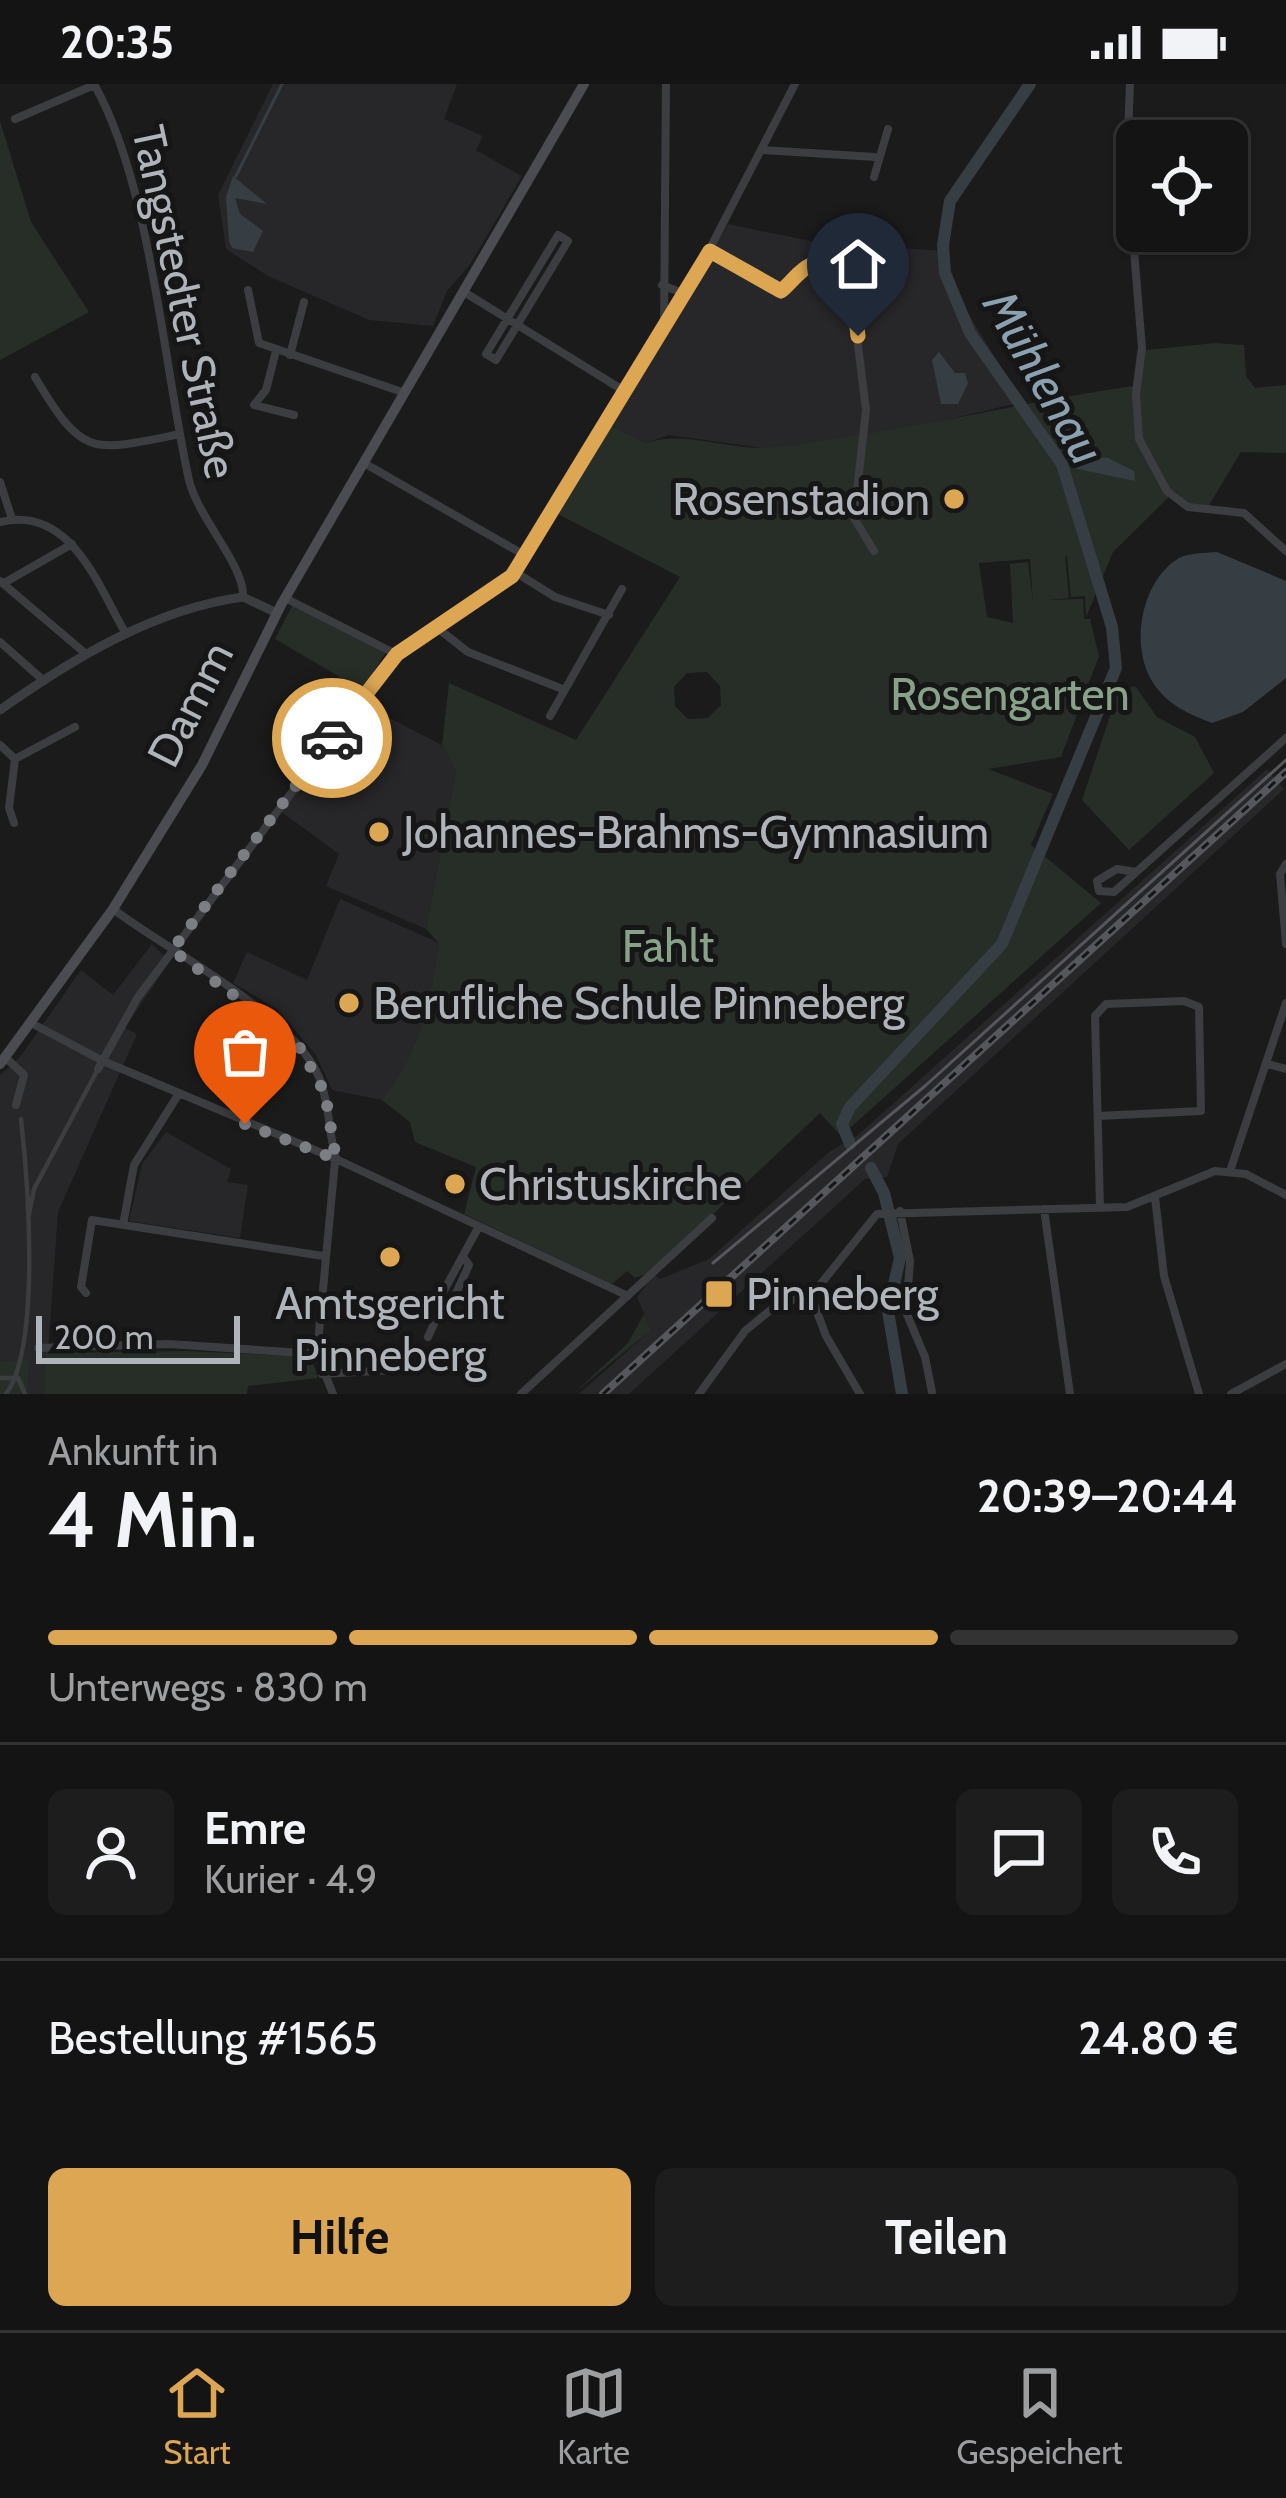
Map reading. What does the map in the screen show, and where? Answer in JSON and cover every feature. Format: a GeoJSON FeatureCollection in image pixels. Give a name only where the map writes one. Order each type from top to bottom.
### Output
{"type":"FeatureCollection","features":[{"type":"Feature","properties":{"kind":"main road","name":"Damm"},"geometry":{"type":"LineString","coordinates":[[3,1061],[113,909],[202,765],[285,598],[584,84]]}},
{"type":"Feature","properties":{"kind":"street","name":"Tangstedter Straße"},"geometry":{"type":"LineString","coordinates":[[15,118],[94,84],[110,112],[132,183],[199,513],[239,577],[243,597]]}},
{"type":"Feature","properties":{"kind":"street"},"geometry":{"type":"LineString","coordinates":[[664,328],[666,84]]}},
{"type":"Feature","properties":{"kind":"street"},"geometry":{"type":"LineString","coordinates":[[24,1218],[34,1189],[134,1002],[172,950],[397,654],[515,572],[526,556],[710,251],[795,84]]}},
{"type":"Feature","properties":{"kind":"street"},"geometry":{"type":"LineString","coordinates":[[1130,84],[1127,165],[1142,348],[1136,394],[1138,439],[1167,491],[1188,507],[1244,513],[1286,551]]}},
{"type":"Feature","properties":{"kind":"street"},"geometry":{"type":"LineString","coordinates":[[874,177],[875,157],[888,129]]}},
{"type":"Feature","properties":{"kind":"street"},"geometry":{"type":"LineString","coordinates":[[761,150],[875,157]]}},
{"type":"Feature","properties":{"kind":"street"},"geometry":{"type":"LineString","coordinates":[[558,235],[568,241],[496,360],[486,354],[506,319],[558,235]]}},
{"type":"Feature","properties":{"kind":"street"},"geometry":{"type":"LineString","coordinates":[[710,251],[781,291],[802,271],[824,263],[838,270],[851,289],[866,410],[854,518],[874,550]]}},
{"type":"Feature","properties":{"kind":"street"},"geometry":{"type":"LineString","coordinates":[[662,286],[685,294]]}},
{"type":"Feature","properties":{"kind":"street"},"geometry":{"type":"LineString","coordinates":[[248,290],[253,336],[276,351],[405,393]]}},
{"type":"Feature","properties":{"kind":"street"},"geometry":{"type":"LineString","coordinates":[[464,292],[626,392]]}},
{"type":"Feature","properties":{"kind":"street"},"geometry":{"type":"LineString","coordinates":[[290,356],[304,302]]}},
{"type":"Feature","properties":{"kind":"street"},"geometry":{"type":"LineString","coordinates":[[276,351],[266,390],[254,405],[293,415]]}},
{"type":"Feature","properties":{"kind":"street"},"geometry":{"type":"LineString","coordinates":[[35,377],[66,429],[81,440],[114,448],[180,434]]}},
{"type":"Feature","properties":{"kind":"street"},"geometry":{"type":"LineString","coordinates":[[364,463],[526,556]]}},
{"type":"Feature","properties":{"kind":"street"},"geometry":{"type":"LineString","coordinates":[[0,482],[12,519]]}},
{"type":"Feature","properties":{"kind":"street"},"geometry":{"type":"LineString","coordinates":[[0,522],[36,521],[72,544],[127,635]]}},
{"type":"Feature","properties":{"kind":"street"},"geometry":{"type":"LineString","coordinates":[[72,544],[2,582],[86,654]]}},
{"type":"Feature","properties":{"kind":"street"},"geometry":{"type":"LineString","coordinates":[[515,572],[555,597],[609,615]]}},
{"type":"Feature","properties":{"kind":"street"},"geometry":{"type":"LineString","coordinates":[[550,716],[622,589]]}},
{"type":"Feature","properties":{"kind":"street"},"geometry":{"type":"LineString","coordinates":[[1,708],[86,654],[207,603],[243,597],[277,613]]}},
{"type":"Feature","properties":{"kind":"street"},"geometry":{"type":"LineString","coordinates":[[285,598],[397,654]]}},
{"type":"Feature","properties":{"kind":"street"},"geometry":{"type":"LineString","coordinates":[[436,627],[468,652],[565,690]]}},
{"type":"Feature","properties":{"kind":"street"},"geometry":{"type":"LineString","coordinates":[[0,642],[43,680]]}},
{"type":"Feature","properties":{"kind":"street"},"geometry":{"type":"LineString","coordinates":[[15,759],[75,727]]}},
{"type":"Feature","properties":{"kind":"street"},"geometry":{"type":"LineString","coordinates":[[1136,872],[1117,869],[1097,880],[1099,891],[1114,892],[1286,738]]}},
{"type":"Feature","properties":{"kind":"street"},"geometry":{"type":"LineString","coordinates":[[0,745],[15,759]]}},
{"type":"Feature","properties":{"kind":"street"},"geometry":{"type":"LineString","coordinates":[[14,823],[8,808],[15,759]]}},
{"type":"Feature","properties":{"kind":"street"},"geometry":{"type":"LineString","coordinates":[[1286,864],[1280,869],[1286,944]]}},
{"type":"Feature","properties":{"kind":"street"},"geometry":{"type":"LineString","coordinates":[[113,909],[296,1041],[325,1093],[336,1159],[330,1172],[317,1354],[333,1394]]}},
{"type":"Feature","properties":{"kind":"street"},"geometry":{"type":"LineString","coordinates":[[1098,1116],[1202,1112],[1201,1016],[1194,1003],[1101,1006],[1095,1016],[1100,1208]]}},
{"type":"Feature","properties":{"kind":"street"},"geometry":{"type":"LineString","coordinates":[[1230,1171],[1286,1004]]}},
{"type":"Feature","properties":{"kind":"street"},"geometry":{"type":"LineString","coordinates":[[33,1024],[100,1065],[336,1159],[628,1296]]}},
{"type":"Feature","properties":{"kind":"street","name":"Damm"},"geometry":{"type":"LineString","coordinates":[[3,1061],[23,1075],[16,1105]]}},
{"type":"Feature","properties":{"kind":"street"},"geometry":{"type":"LineString","coordinates":[[1268,1064],[1286,1069]]}},
{"type":"Feature","properties":{"kind":"street"},"geometry":{"type":"LineString","coordinates":[[123,1225],[134,1165],[178,1095]]}},
{"type":"Feature","properties":{"kind":"street"},"geometry":{"type":"LineString","coordinates":[[6,1394],[18,1378],[24,1348],[26,1198],[21,1119]]}},
{"type":"Feature","properties":{"kind":"street"},"geometry":{"type":"LineString","coordinates":[[699,1394],[722,1358],[764,1313],[779,1303],[811,1296],[877,1214],[1143,1204],[1200,1174],[1230,1171],[1286,1195]]}},
{"type":"Feature","properties":{"kind":"street"},"geometry":{"type":"LineString","coordinates":[[26,1198],[34,1189]]}},
{"type":"Feature","properties":{"kind":"street"},"geometry":{"type":"LineString","coordinates":[[1155,1198],[1164,1276],[1199,1394]]}},
{"type":"Feature","properties":{"kind":"street"},"geometry":{"type":"LineString","coordinates":[[1044,1209],[1070,1394]]}},
{"type":"Feature","properties":{"kind":"street"},"geometry":{"type":"LineString","coordinates":[[899,1210],[910,1261],[906,1312],[926,1357],[933,1393]]}},
{"type":"Feature","properties":{"kind":"street"},"geometry":{"type":"LineString","coordinates":[[521,1394],[712,1218]]}},
{"type":"Feature","properties":{"kind":"street"},"geometry":{"type":"LineString","coordinates":[[86,1293],[81,1287],[92,1220],[323,1256]]}},
{"type":"Feature","properties":{"kind":"street"},"geometry":{"type":"LineString","coordinates":[[428,1337],[439,1313],[447,1313],[462,1281],[469,1265],[464,1258],[478,1228]]}},
{"type":"Feature","properties":{"kind":"street"},"geometry":{"type":"LineString","coordinates":[[811,1296],[826,1336],[860,1394]]}},
{"type":"Feature","properties":{"kind":"street"},"geometry":{"type":"LineString","coordinates":[[24,1348],[169,1344],[317,1354]]}},
{"type":"Feature","properties":{"kind":"street"},"geometry":{"type":"LineString","coordinates":[[1231,1394],[1286,1364]]}},
{"type":"Feature","properties":{"kind":"street"},"geometry":{"type":"LineString","coordinates":[[322,1374],[413,1369]]}},
{"type":"Feature","properties":{"kind":"street"},"geometry":{"type":"LineString","coordinates":[[0,1378],[18,1378]]}},
{"type":"Feature","properties":{"kind":"street"},"geometry":{"type":"LineString","coordinates":[[18,1378],[25,1394]]}},
{"type":"Feature","properties":{"kind":"shaded area"},"geometry":{"type":"Polygon","coordinates":[[[273,84],[457,84],[444,119],[483,136],[476,150],[522,176],[469,266],[447,291],[433,326],[369,320],[268,276],[226,249],[218,195],[273,84]]]}},
{"type":"Feature","properties":{"kind":"shaded area"},"geometry":{"type":"Polygon","coordinates":[[[233,176],[267,204],[235,198],[240,214],[263,231],[253,252],[232,248],[229,241],[226,197],[233,176]]]}},
{"type":"Feature","properties":{"kind":"shaded area"},"geometry":{"type":"Polygon","coordinates":[[[728,224],[820,243],[946,251],[956,293],[1022,402],[877,436],[763,448],[669,435],[646,443],[609,425],[728,224]]]}},
{"type":"Feature","properties":{"kind":"shaded area"},"geometry":{"type":"Polygon","coordinates":[[[939,352],[955,373],[965,373],[968,383],[958,404],[941,404],[932,360],[939,352]]]}},
{"type":"Feature","properties":{"kind":"shaded area"},"geometry":{"type":"Polygon","coordinates":[[[1108,458],[1134,471],[1135,481],[1073,468],[1074,460],[1108,458]]]}},
{"type":"Feature","properties":{"kind":"shaded area"},"geometry":{"type":"Polygon","coordinates":[[[1217,552],[1286,581],[1286,678],[1243,712],[1212,723],[1175,705],[1156,687],[1142,655],[1141,636],[1147,599],[1166,569],[1183,556],[1217,552]]]}},
{"type":"Feature","properties":{"kind":"shaded area","name":"Johannes-Brahms-Gymnasium"},"geometry":{"type":"Polygon","coordinates":[[[362,704],[442,745],[456,771],[426,929],[326,886],[339,854],[280,811],[362,704]]]}},
{"type":"Feature","properties":{"kind":"shaded area"},"geometry":{"type":"Polygon","coordinates":[[[1267,769],[1284,789],[898,1144],[887,1177],[865,1179],[629,1394],[579,1394],[651,1330],[637,1297],[654,1275],[660,1279],[709,1259],[829,1152],[858,1135],[1267,769]]]}},
{"type":"Feature","properties":{"kind":"shaded area","name":"Berufliche Schule Pinneberg"},"geometry":{"type":"Polygon","coordinates":[[[340,899],[439,943],[430,1010],[401,1077],[382,1100],[332,1090],[316,1055],[277,1009],[233,983],[247,952],[307,980],[340,899]]]}},
{"type":"Feature","properties":{"kind":"shaded area"},"geometry":{"type":"Polygon","coordinates":[[[152,944],[170,961],[125,1028],[137,1034],[58,1212],[45,1394],[0,1394],[0,1075],[20,1057],[81,970],[113,995],[152,944]]]}},
{"type":"Feature","properties":{"kind":"shaded area"},"geometry":{"type":"Polygon","coordinates":[[[166,1132],[231,1169],[227,1182],[248,1185],[240,1238],[129,1221],[142,1164],[166,1132]]]}},
{"type":"Feature","properties":{"kind":"green space"},"geometry":{"type":"Polygon","coordinates":[[[0,121],[31,222],[89,312],[0,360],[0,121]]]}},
{"type":"Feature","properties":{"kind":"green space","name":"Fahlt"},"geometry":{"type":"Polygon","coordinates":[[[1215,343],[1244,345],[1246,376],[1255,388],[1286,385],[1286,453],[1241,452],[1208,507],[1189,504],[1175,491],[1113,552],[1086,617],[1085,596],[1071,597],[1067,556],[1069,598],[1046,600],[1083,599],[1084,619],[1090,619],[1099,656],[1061,757],[988,769],[1053,794],[1031,845],[1101,903],[841,1136],[820,1113],[652,1272],[635,1278],[627,1271],[612,1284],[464,1214],[476,1167],[415,1142],[410,1122],[382,1100],[415,1045],[436,964],[439,943],[426,929],[456,771],[442,745],[449,683],[576,740],[680,577],[556,513],[609,425],[646,443],[677,438],[756,448],[818,441],[1133,386],[1137,351],[1215,343]],[[1030,559],[979,563],[987,617],[1013,623],[1010,564],[1028,562],[1033,602],[1030,559]],[[707,672],[687,673],[674,687],[675,706],[688,719],[708,718],[721,705],[720,686],[707,672]]]}},
{"type":"Feature","properties":{"kind":"green space"},"geometry":{"type":"Polygon","coordinates":[[[292,606],[386,652],[362,690],[275,639],[292,606]]]}},
{"type":"Feature","properties":{"kind":"green space"},"geometry":{"type":"Polygon","coordinates":[[[1135,686],[1157,717],[1195,737],[1214,773],[1129,850],[1082,800],[1118,692],[1135,686]]]}},
{"type":"Feature","properties":{"kind":"green space"},"geometry":{"type":"Polygon","coordinates":[[[644,1314],[651,1330],[573,1394],[628,1343],[644,1314]]]}},
{"type":"Feature","properties":{"kind":"green space"},"geometry":{"type":"Polygon","coordinates":[[[186,1351],[311,1357],[318,1378],[248,1386],[247,1394],[45,1394],[46,1353],[186,1351]]]}},
{"type":"Feature","properties":{"kind":"green space"},"geometry":{"type":"Polygon","coordinates":[[[29,1359],[27,1394],[0,1394],[0,1362],[29,1359]]]}},
{"type":"Feature","properties":{"kind":"waterway"},"geometry":{"type":"LineString","coordinates":[[236,176],[282,84]]}},
{"type":"Feature","properties":{"kind":"waterway","name":"Mühlenau"},"geometry":{"type":"LineString","coordinates":[[850,1144],[842,1124],[850,1107],[1002,944],[1116,668],[1112,627],[1062,464],[970,333],[945,273],[943,245],[950,201],[1030,84]]}},
{"type":"Feature","properties":{"kind":"waterway","name":"Mühlenau"},"geometry":{"type":"LineString","coordinates":[[871,1168],[884,1193],[900,1258],[888,1311],[902,1394]]}},
{"type":"Feature","properties":{"kind":"tram line"},"geometry":{"type":"LineString","coordinates":[[713,1263],[925,1086],[1286,760]]}},
{"type":"Feature","properties":{"kind":"railway"},"geometry":{"type":"LineString","coordinates":[[603,1394],[1286,772]]}},
{"type":"Feature","properties":{"kind":"way so far"},"geometry":{"type":"LineString","coordinates":[[245,1124],[328,1160],[336,1159],[325,1093],[307,1055],[280,1025],[172,950],[332,738]]}},
{"type":"Feature","properties":{"kind":"place","name":"Rosenstadion"},"geometry":{"type":"Point","coordinates":[954,499]}},
{"type":"Feature","properties":{"kind":"place","name":"Johannes-Brahms-Gymnasium"},"geometry":{"type":"Point","coordinates":[379,832]}},
{"type":"Feature","properties":{"kind":"place","name":"Berufliche Schule Pinneberg"},"geometry":{"type":"Point","coordinates":[349,1003]}},
{"type":"Feature","properties":{"kind":"place","name":"Christuskirche"},"geometry":{"type":"Point","coordinates":[455,1184]}},
{"type":"Feature","properties":{"kind":"place","name":"Amtsgericht Pinneberg"},"geometry":{"type":"Point","coordinates":[390,1257]}},
{"type":"Feature","properties":{"kind":"place","name":"Pinneberg"},"geometry":{"type":"Point","coordinates":[719,1294]}},
{"type":"Feature","properties":{"kind":"route"},"geometry":{"type":"LineString","coordinates":[[332,738],[397,654],[512,576],[710,251],[781,291],[811,266],[824,263],[838,270],[851,289],[858,336]]}},
{"type":"Feature","properties":{"kind":"park label","name":"Rosengarten"},"geometry":{"type":"Point","coordinates":[1010,694]}}]}
